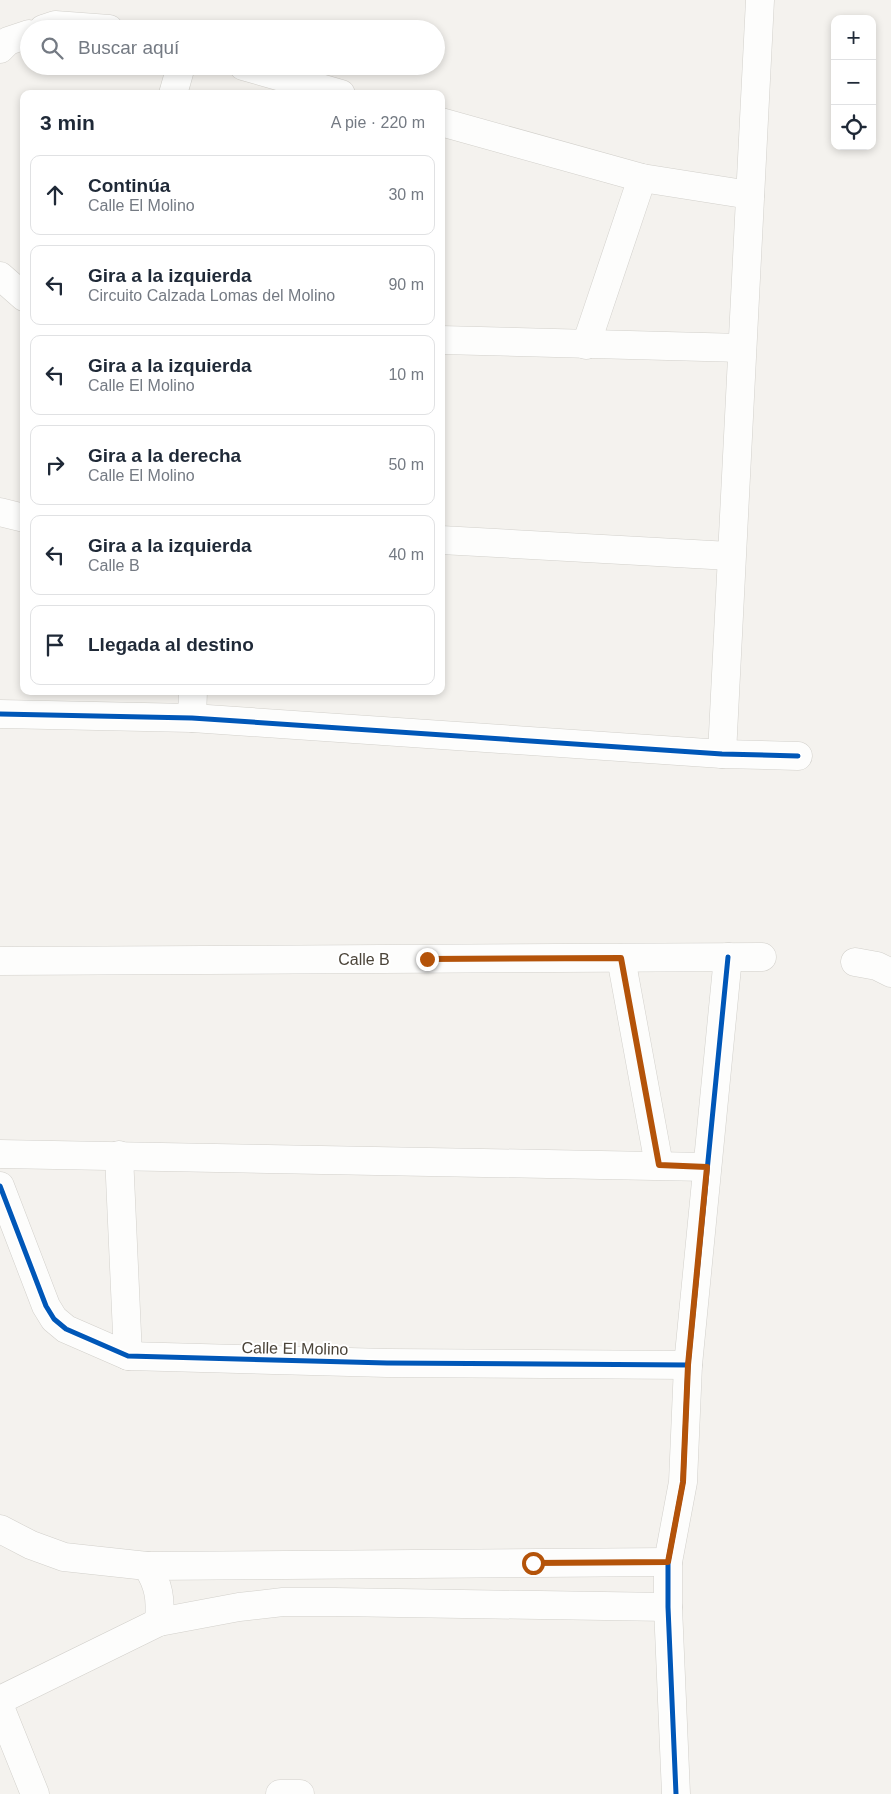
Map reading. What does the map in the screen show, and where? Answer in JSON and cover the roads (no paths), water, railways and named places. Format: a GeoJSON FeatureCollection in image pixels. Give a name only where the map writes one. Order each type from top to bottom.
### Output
{"type":"FeatureCollection","features":[{"type":"Feature","properties":{"kind":"street"},"geometry":{"type":"LineString","coordinates":[[722,754],[730,556],[760,0]]}},
{"type":"Feature","properties":{"kind":"street"},"geometry":{"type":"LineString","coordinates":[[0,49],[8,41],[20,37]]}},
{"type":"Feature","properties":{"kind":"street"},"geometry":{"type":"LineString","coordinates":[[174,90],[178,75]]}},
{"type":"Feature","properties":{"kind":"street"},"geometry":{"type":"LineString","coordinates":[[274,75],[327,90]]}},
{"type":"Feature","properties":{"kind":"street"},"geometry":{"type":"LineString","coordinates":[[445,123],[642,178],[750,195]]}},
{"type":"Feature","properties":{"kind":"street"},"geometry":{"type":"LineString","coordinates":[[586,345],[642,178]]}},
{"type":"Feature","properties":{"kind":"street"},"geometry":{"type":"LineString","coordinates":[[0,276],[20,294]]}},
{"type":"Feature","properties":{"kind":"street"},"geometry":{"type":"LineString","coordinates":[[445,340],[742,348]]}},
{"type":"Feature","properties":{"kind":"street"},"geometry":{"type":"LineString","coordinates":[[0,512],[20,517]]}},
{"type":"Feature","properties":{"kind":"street"},"geometry":{"type":"LineString","coordinates":[[445,540],[730,556]]}},
{"type":"Feature","properties":{"kind":"street"},"geometry":{"type":"LineString","coordinates":[[192,718],[193,695]]}},
{"type":"Feature","properties":{"kind":"street"},"geometry":{"type":"LineString","coordinates":[[0,714],[192,718],[722,754],[798,756]]}},
{"type":"Feature","properties":{"kind":"street"},"geometry":{"type":"LineString","coordinates":[[676,1794],[668,1607],[668,1562],[683,1482],[688,1365],[728,957]]}},
{"type":"Feature","properties":{"kind":"street","name":"Calle B"},"geometry":{"type":"LineString","coordinates":[[0,961],[762,957]]}},
{"type":"Feature","properties":{"kind":"street"},"geometry":{"type":"LineString","coordinates":[[621,958],[659,1165]]}},
{"type":"Feature","properties":{"kind":"street"},"geometry":{"type":"LineString","coordinates":[[854,962],[877,966],[891,973]]}},
{"type":"Feature","properties":{"kind":"street"},"geometry":{"type":"LineString","coordinates":[[0,1154],[707,1167]]}},
{"type":"Feature","properties":{"kind":"street"},"geometry":{"type":"LineString","coordinates":[[119,1155],[128,1356]]}},
{"type":"Feature","properties":{"kind":"street","name":"Calle El Molino"},"geometry":{"type":"LineString","coordinates":[[0,1186],[46,1306],[54,1319],[66,1329],[128,1356],[387,1363],[688,1365]]}},
{"type":"Feature","properties":{"kind":"street"},"geometry":{"type":"LineString","coordinates":[[0,1529],[31,1545],[64,1557],[147,1566],[668,1562]]}},
{"type":"Feature","properties":{"kind":"street"},"geometry":{"type":"LineString","coordinates":[[147,1566],[157,1582],[159,1591],[159,1622]]}},
{"type":"Feature","properties":{"kind":"street"},"geometry":{"type":"LineString","coordinates":[[0,1700],[159,1622],[238,1607],[283,1602],[668,1607]]}},
{"type":"Feature","properties":{"kind":"street"},"geometry":{"type":"LineString","coordinates":[[0,1707],[35,1794]]}},
{"type":"Feature","properties":{"kind":"street"},"geometry":{"type":"LineString","coordinates":[[281,1794],[300,1794]]}}]}
